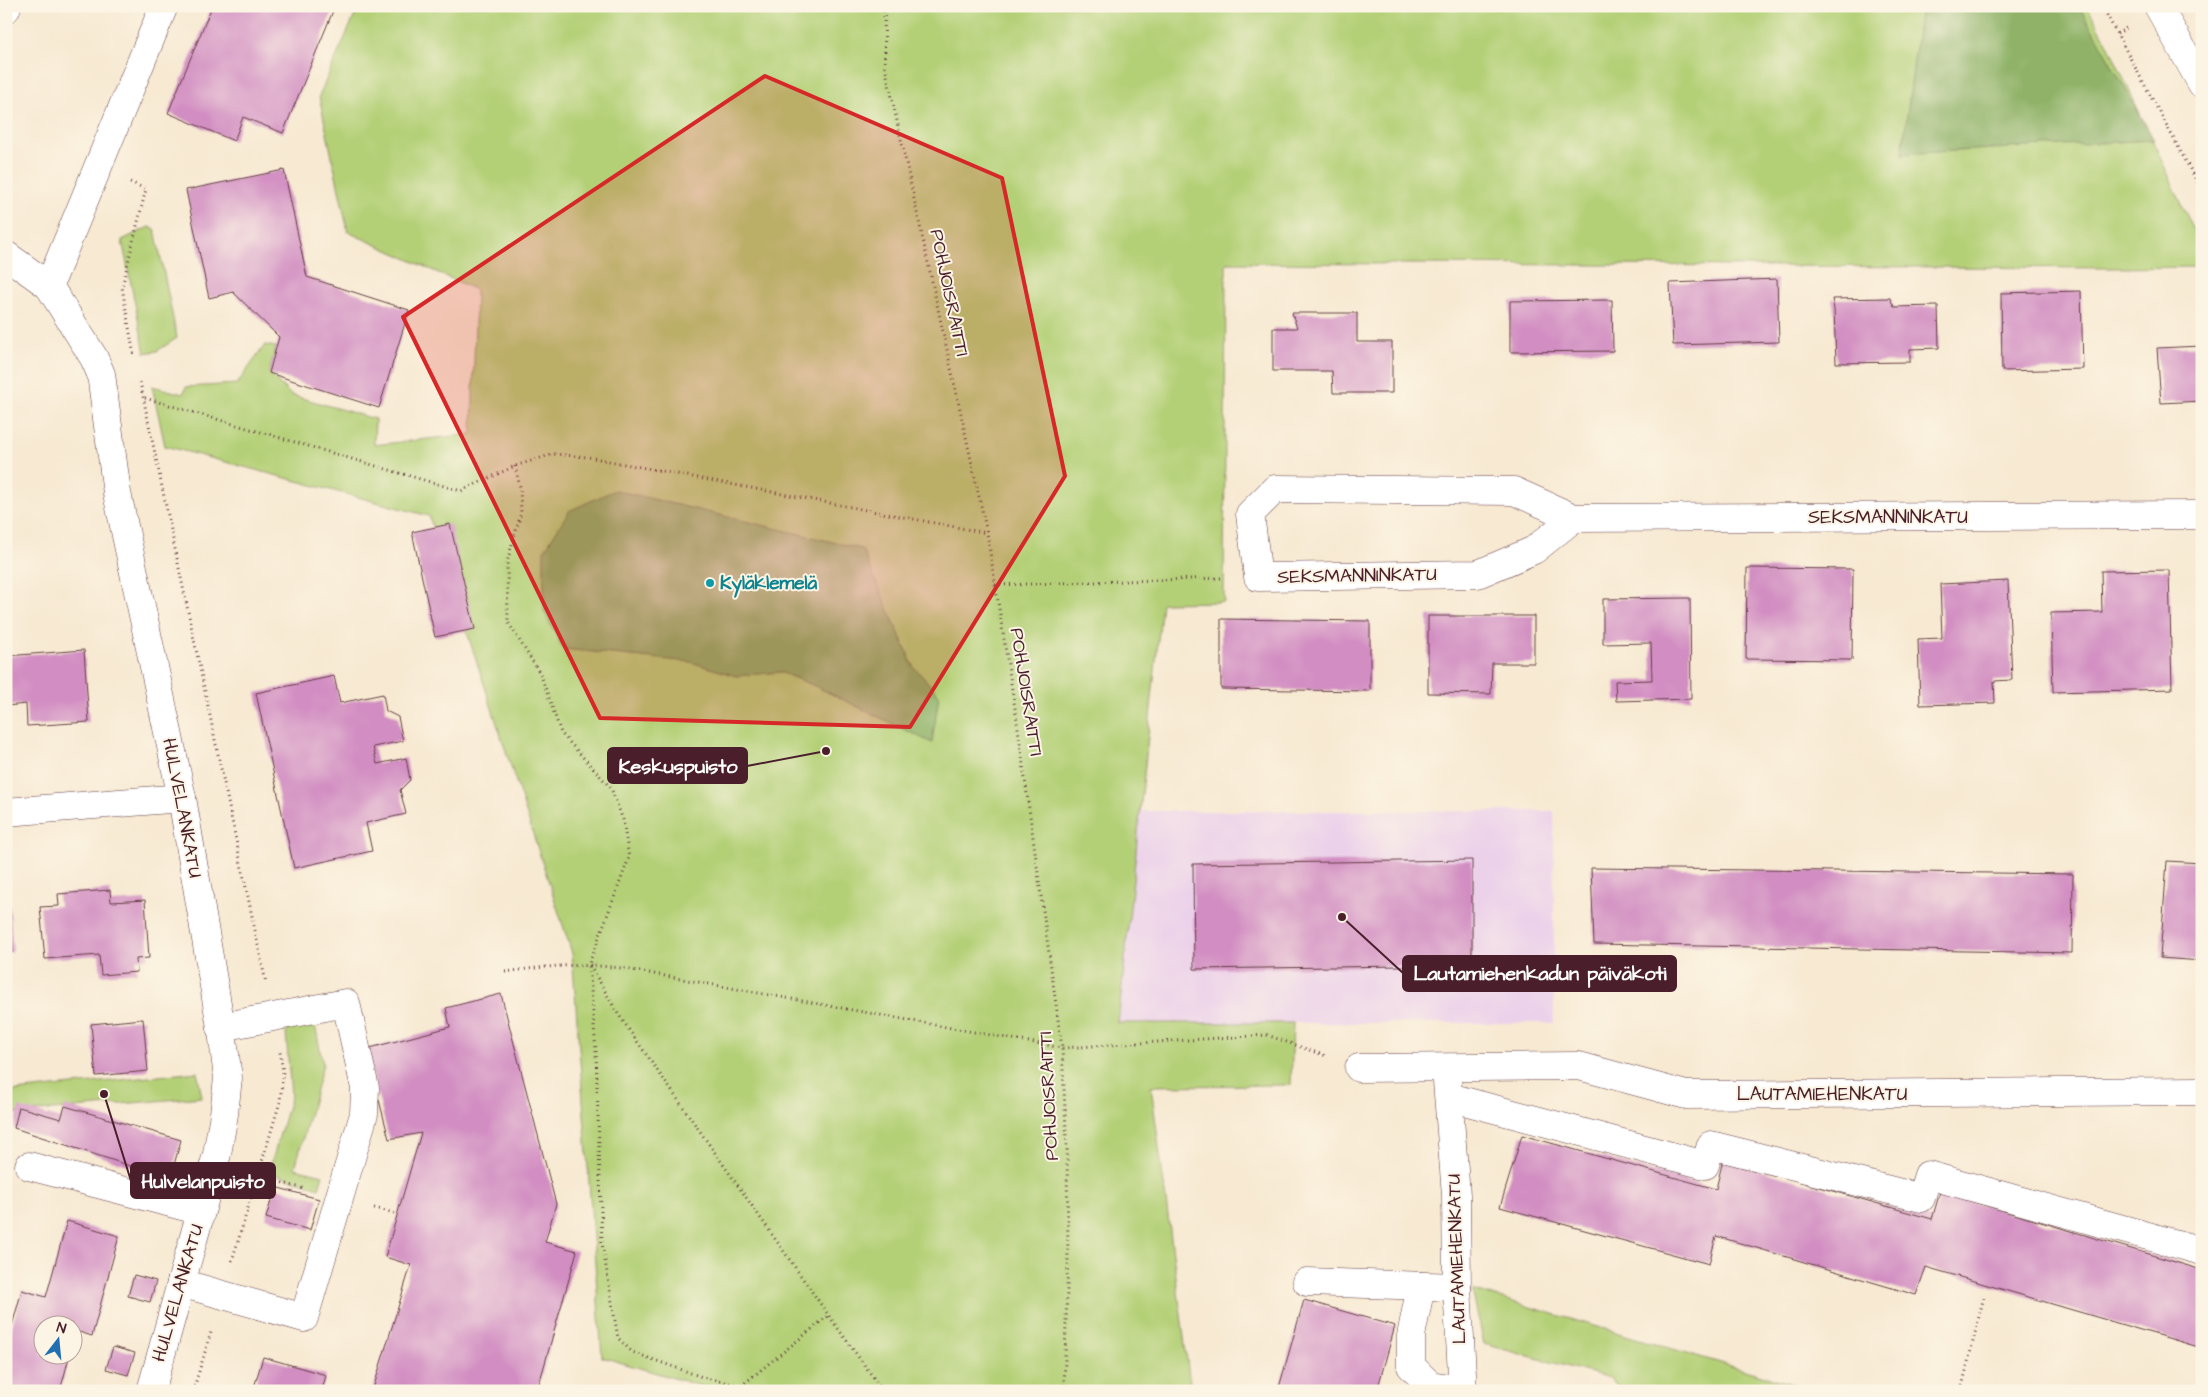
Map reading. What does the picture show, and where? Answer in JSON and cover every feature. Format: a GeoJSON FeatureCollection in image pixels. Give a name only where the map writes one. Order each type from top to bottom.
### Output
{"type":"FeatureCollection","features":[{"type":"Feature","properties":{"kind":"street"},"geometry":{"type":"LineString","coordinates":[[49,286],[164,6]]}},
{"type":"Feature","properties":{"kind":"street"},"geometry":{"type":"LineString","coordinates":[[2158,6],[2195,55],[2202,84]]}},
{"type":"Feature","properties":{"kind":"street","name":"HULVELANKATU"},"geometry":{"type":"LineString","coordinates":[[6,255],[49,286],[94,358],[101,374],[117,493],[182,798],[228,1078],[217,1154],[151,1391]]}},
{"type":"Feature","properties":{"kind":"street","name":"SEKSMANNINKATU"},"geometry":{"type":"LineString","coordinates":[[1574,518],[1534,550],[1478,574],[1258,577],[1250,514],[1275,489],[1514,492],[1574,518],[2202,515]]}},
{"type":"Feature","properties":{"kind":"street"},"geometry":{"type":"LineString","coordinates":[[6,812],[182,798]]}},
{"type":"Feature","properties":{"kind":"street"},"geometry":{"type":"LineString","coordinates":[[181,1283],[304,1318],[364,1114],[365,1088],[346,1003],[221,1027]]}},
{"type":"Feature","properties":{"kind":"street","name":"LAUTAMIEHENKATU"},"geometry":{"type":"LineString","coordinates":[[1359,1068],[1579,1066],[1686,1095],[2202,1091]]}},
{"type":"Feature","properties":{"kind":"street","name":"LAUTAMIEHENKATU"},"geometry":{"type":"LineString","coordinates":[[1446,1067],[1456,1195],[1457,1287],[1463,1391]]}},
{"type":"Feature","properties":{"kind":"street"},"geometry":{"type":"LineString","coordinates":[[1448,1097],[1705,1165],[1711,1144],[1921,1198],[1928,1175],[2202,1251]]}},
{"type":"Feature","properties":{"kind":"street"},"geometry":{"type":"LineString","coordinates":[[28,1166],[201,1212]]}},
{"type":"Feature","properties":{"kind":"street"},"geometry":{"type":"LineString","coordinates":[[1308,1282],[1457,1287]]}},
{"type":"Feature","properties":{"kind":"street"},"geometry":{"type":"LineString","coordinates":[[1421,1286],[1411,1336],[1411,1366],[1430,1385],[1463,1391]]}},
{"type":"Feature","properties":{"kind":"path","name":"POHJOISRAITTI"},"geometry":{"type":"LineString","coordinates":[[882,6],[885,66],[987,533],[1062,1048],[1067,1150],[1068,1256],[1064,1391]]}},
{"type":"Feature","properties":{"kind":"path"},"geometry":{"type":"LineString","coordinates":[[2102,6],[2202,191]]}},
{"type":"Feature","properties":{"kind":"path"},"geometry":{"type":"LineString","coordinates":[[97,169],[146,189],[122,287],[135,360]]}},
{"type":"Feature","properties":{"kind":"path"},"geometry":{"type":"LineString","coordinates":[[145,398],[461,491],[515,466],[553,454],[588,457],[987,533]]}},
{"type":"Feature","properties":{"kind":"path"},"geometry":{"type":"LineString","coordinates":[[515,466],[520,487],[521,513],[507,562],[508,622],[541,675],[562,732],[611,788],[623,820],[629,858],[589,964],[596,1051],[602,1244],[618,1338],[632,1352],[702,1377],[741,1386],[751,1391]]}},
{"type":"Feature","properties":{"kind":"path"},"geometry":{"type":"LineString","coordinates":[[995,586],[1258,577]]}},
{"type":"Feature","properties":{"kind":"path"},"geometry":{"type":"LineString","coordinates":[[505,972],[561,964],[589,964],[1062,1048],[1267,1035],[1359,1068]]}},
{"type":"Feature","properties":{"kind":"path"},"geometry":{"type":"LineString","coordinates":[[589,964],[618,1014],[828,1316],[883,1391]]}},
{"type":"Feature","properties":{"kind":"path"},"geometry":{"type":"LineString","coordinates":[[1961,1391],[1984,1296]]}},
{"type":"Feature","properties":{"kind":"path"},"geometry":{"type":"LineString","coordinates":[[741,1386],[828,1316]]}},
{"type":"Feature","properties":{"kind":"highlighted area"},"geometry":{"type":"Polygon","coordinates":[[[765,76],[1002,178],[1065,476],[910,727],[600,718],[403,317],[765,76]]]}},
{"type":"Feature","properties":{"kind":"shaded area"},"geometry":{"type":"Polygon","coordinates":[[[1140,811],[1554,811],[1554,1023],[1118,1023],[1140,811]]]}},
{"type":"Feature","properties":{"kind":"green space"},"geometry":{"type":"Polygon","coordinates":[[[359,6],[2087,6],[2107,42],[2202,248],[2202,267],[1226,263],[1224,602],[1162,603],[1118,1023],[1293,1023],[1291,1085],[1151,1086],[1191,1391],[718,1391],[602,1357],[572,953],[429,516],[165,446],[152,386],[183,394],[186,387],[237,384],[265,345],[276,347],[269,373],[291,395],[375,419],[374,445],[472,434],[476,290],[348,232],[319,96],[359,6]]]}},
{"type":"Feature","properties":{"kind":"green space"},"geometry":{"type":"Polygon","coordinates":[[[1921,6],[2079,6],[2154,140],[1902,154],[1921,6]]]}},
{"type":"Feature","properties":{"kind":"green space"},"geometry":{"type":"Polygon","coordinates":[[[149,227],[155,229],[177,338],[157,351],[145,353],[122,240],[149,227]]]}},
{"type":"Feature","properties":{"kind":"green space"},"geometry":{"type":"Polygon","coordinates":[[[615,490],[862,549],[913,666],[939,695],[932,743],[815,686],[780,672],[736,676],[691,662],[563,649],[544,611],[544,551],[569,511],[615,490]]]}},
{"type":"Feature","properties":{"kind":"green space"},"geometry":{"type":"Polygon","coordinates":[[[314,1020],[323,1064],[295,1168],[323,1175],[319,1188],[269,1172],[291,1095],[286,1033],[292,1025],[314,1020]]]}},
{"type":"Feature","properties":{"kind":"green space"},"geometry":{"type":"Polygon","coordinates":[[[197,1072],[202,1097],[6,1114],[6,1092],[197,1072]]]}},
{"type":"Feature","properties":{"kind":"green space"},"geometry":{"type":"Polygon","coordinates":[[[1472,1290],[1816,1391],[1621,1391],[1610,1378],[1484,1344],[1472,1290]]]}},
{"type":"Feature","properties":{"kind":"building"},"geometry":{"type":"Polygon","coordinates":[[[212,6],[335,6],[283,133],[243,117],[234,141],[168,113],[212,6]]]}},
{"type":"Feature","properties":{"kind":"building"},"geometry":{"type":"Polygon","coordinates":[[[284,170],[307,277],[409,310],[379,408],[269,373],[279,337],[233,292],[209,298],[186,190],[284,170]]]}},
{"type":"Feature","properties":{"kind":"building"},"geometry":{"type":"Polygon","coordinates":[[[1777,279],[1779,342],[1673,345],[1670,283],[1777,279]]]}},
{"type":"Feature","properties":{"kind":"building"},"geometry":{"type":"Polygon","coordinates":[[[2081,291],[2083,369],[2002,371],[2001,293],[2081,291]]]}},
{"type":"Feature","properties":{"kind":"building"},"geometry":{"type":"Polygon","coordinates":[[[1890,298],[1894,307],[1938,306],[1939,348],[1910,349],[1910,362],[1836,363],[1832,299],[1890,298]]]}},
{"type":"Feature","properties":{"kind":"building"},"geometry":{"type":"Polygon","coordinates":[[[1612,300],[1613,351],[1510,352],[1510,301],[1612,300]]]}},
{"type":"Feature","properties":{"kind":"building"},"geometry":{"type":"Polygon","coordinates":[[[1292,313],[1357,313],[1357,342],[1392,342],[1392,393],[1333,393],[1332,371],[1273,371],[1273,328],[1297,328],[1292,313]]]}},
{"type":"Feature","properties":{"kind":"building"},"geometry":{"type":"Polygon","coordinates":[[[2202,346],[2202,401],[2161,403],[2157,348],[2202,346]]]}},
{"type":"Feature","properties":{"kind":"building"},"geometry":{"type":"Polygon","coordinates":[[[450,524],[475,629],[435,637],[412,532],[450,524]]]}},
{"type":"Feature","properties":{"kind":"building"},"geometry":{"type":"Polygon","coordinates":[[[1747,568],[1853,569],[1852,660],[1746,659],[1747,568]]]}},
{"type":"Feature","properties":{"kind":"building"},"geometry":{"type":"Polygon","coordinates":[[[2169,570],[2172,689],[2053,692],[2051,613],[2102,612],[2101,571],[2169,570]]]}},
{"type":"Feature","properties":{"kind":"building"},"geometry":{"type":"Polygon","coordinates":[[[2008,581],[2012,680],[1994,681],[1995,703],[1920,705],[1918,639],[1942,638],[1940,584],[2008,581]]]}},
{"type":"Feature","properties":{"kind":"building"},"geometry":{"type":"Polygon","coordinates":[[[1690,598],[1691,699],[1616,701],[1615,681],[1652,680],[1651,643],[1603,644],[1603,599],[1690,598]]]}},
{"type":"Feature","properties":{"kind":"building"},"geometry":{"type":"Polygon","coordinates":[[[1428,616],[1534,616],[1534,663],[1492,663],[1491,694],[1428,693],[1428,616]]]}},
{"type":"Feature","properties":{"kind":"building"},"geometry":{"type":"Polygon","coordinates":[[[1221,619],[1370,621],[1370,691],[1221,689],[1221,619]]]}},
{"type":"Feature","properties":{"kind":"building"},"geometry":{"type":"Polygon","coordinates":[[[84,650],[89,722],[27,726],[26,704],[6,706],[6,656],[84,650]]]}},
{"type":"Feature","properties":{"kind":"building"},"geometry":{"type":"Polygon","coordinates":[[[334,676],[340,703],[383,694],[386,711],[398,717],[403,741],[373,747],[377,764],[406,758],[410,780],[400,790],[406,814],[366,823],[372,851],[294,868],[256,693],[334,676]]]}},
{"type":"Feature","properties":{"kind":"building"},"geometry":{"type":"Polygon","coordinates":[[[1472,860],[1472,965],[1194,969],[1193,864],[1472,860]]]}},
{"type":"Feature","properties":{"kind":"building"},"geometry":{"type":"Polygon","coordinates":[[[2167,861],[2202,863],[2202,961],[2160,958],[2167,861]]]}},
{"type":"Feature","properties":{"kind":"building"},"geometry":{"type":"Polygon","coordinates":[[[1591,868],[2073,874],[2072,953],[1594,944],[1591,868]]]}},
{"type":"Feature","properties":{"kind":"building"},"geometry":{"type":"Polygon","coordinates":[[[110,890],[111,902],[145,900],[149,958],[136,959],[137,972],[101,975],[99,955],[45,959],[40,907],[59,906],[58,894],[110,890]]]}},
{"type":"Feature","properties":{"kind":"building"},"geometry":{"type":"Polygon","coordinates":[[[6,901],[9,901],[13,952],[6,953],[6,901]]]}},
{"type":"Feature","properties":{"kind":"building"},"geometry":{"type":"Polygon","coordinates":[[[501,994],[556,1204],[545,1242],[577,1251],[537,1391],[368,1391],[373,1389],[411,1265],[385,1257],[421,1133],[389,1139],[366,1049],[450,1027],[446,1008],[501,994]]]}},
{"type":"Feature","properties":{"kind":"building"},"geometry":{"type":"Polygon","coordinates":[[[143,1019],[148,1071],[96,1076],[91,1024],[143,1019]]]}},
{"type":"Feature","properties":{"kind":"building"},"geometry":{"type":"Polygon","coordinates":[[[65,1106],[181,1140],[170,1179],[14,1128],[19,1107],[61,1119],[65,1106]]]}},
{"type":"Feature","properties":{"kind":"building"},"geometry":{"type":"Polygon","coordinates":[[[1522,1135],[1716,1189],[1723,1160],[1932,1219],[1940,1192],[2202,1270],[2202,1348],[1926,1267],[1916,1295],[1716,1236],[1709,1264],[1500,1207],[1522,1135]]]}},
{"type":"Feature","properties":{"kind":"building"},"geometry":{"type":"Polygon","coordinates":[[[275,1187],[319,1199],[310,1230],[266,1218],[275,1187]]]}},
{"type":"Feature","properties":{"kind":"building"},"geometry":{"type":"Polygon","coordinates":[[[67,1221],[119,1236],[92,1336],[82,1333],[82,1314],[32,1314],[32,1364],[67,1364],[60,1391],[6,1391],[6,1347],[22,1290],[46,1297],[67,1221]]]}},
{"type":"Feature","properties":{"kind":"building"},"geometry":{"type":"Polygon","coordinates":[[[134,1275],[156,1281],[150,1302],[128,1296],[134,1275]]]}},
{"type":"Feature","properties":{"kind":"building"},"geometry":{"type":"Polygon","coordinates":[[[1304,1300],[1395,1326],[1377,1391],[1278,1391],[1304,1300]]]}},
{"type":"Feature","properties":{"kind":"building"},"geometry":{"type":"Polygon","coordinates":[[[113,1347],[135,1353],[128,1375],[106,1369],[113,1347]]]}},
{"type":"Feature","properties":{"kind":"building"},"geometry":{"type":"Polygon","coordinates":[[[263,1357],[326,1375],[322,1391],[253,1391],[263,1357]]]}},
{"type":"Feature","properties":{"kind":"place","name":"Kyläklemelä"},"geometry":{"type":"Point","coordinates":[710,583]}},
{"type":"Feature","properties":{"kind":"place","name":"Keskuspuisto"},"geometry":{"type":"Point","coordinates":[826,751]}},
{"type":"Feature","properties":{"kind":"place","name":"Lautamiehenkadun päiväkoti"},"geometry":{"type":"Point","coordinates":[1342,917]}},
{"type":"Feature","properties":{"kind":"place","name":"Hulvelanpuisto"},"geometry":{"type":"Point","coordinates":[104,1094]}}]}
